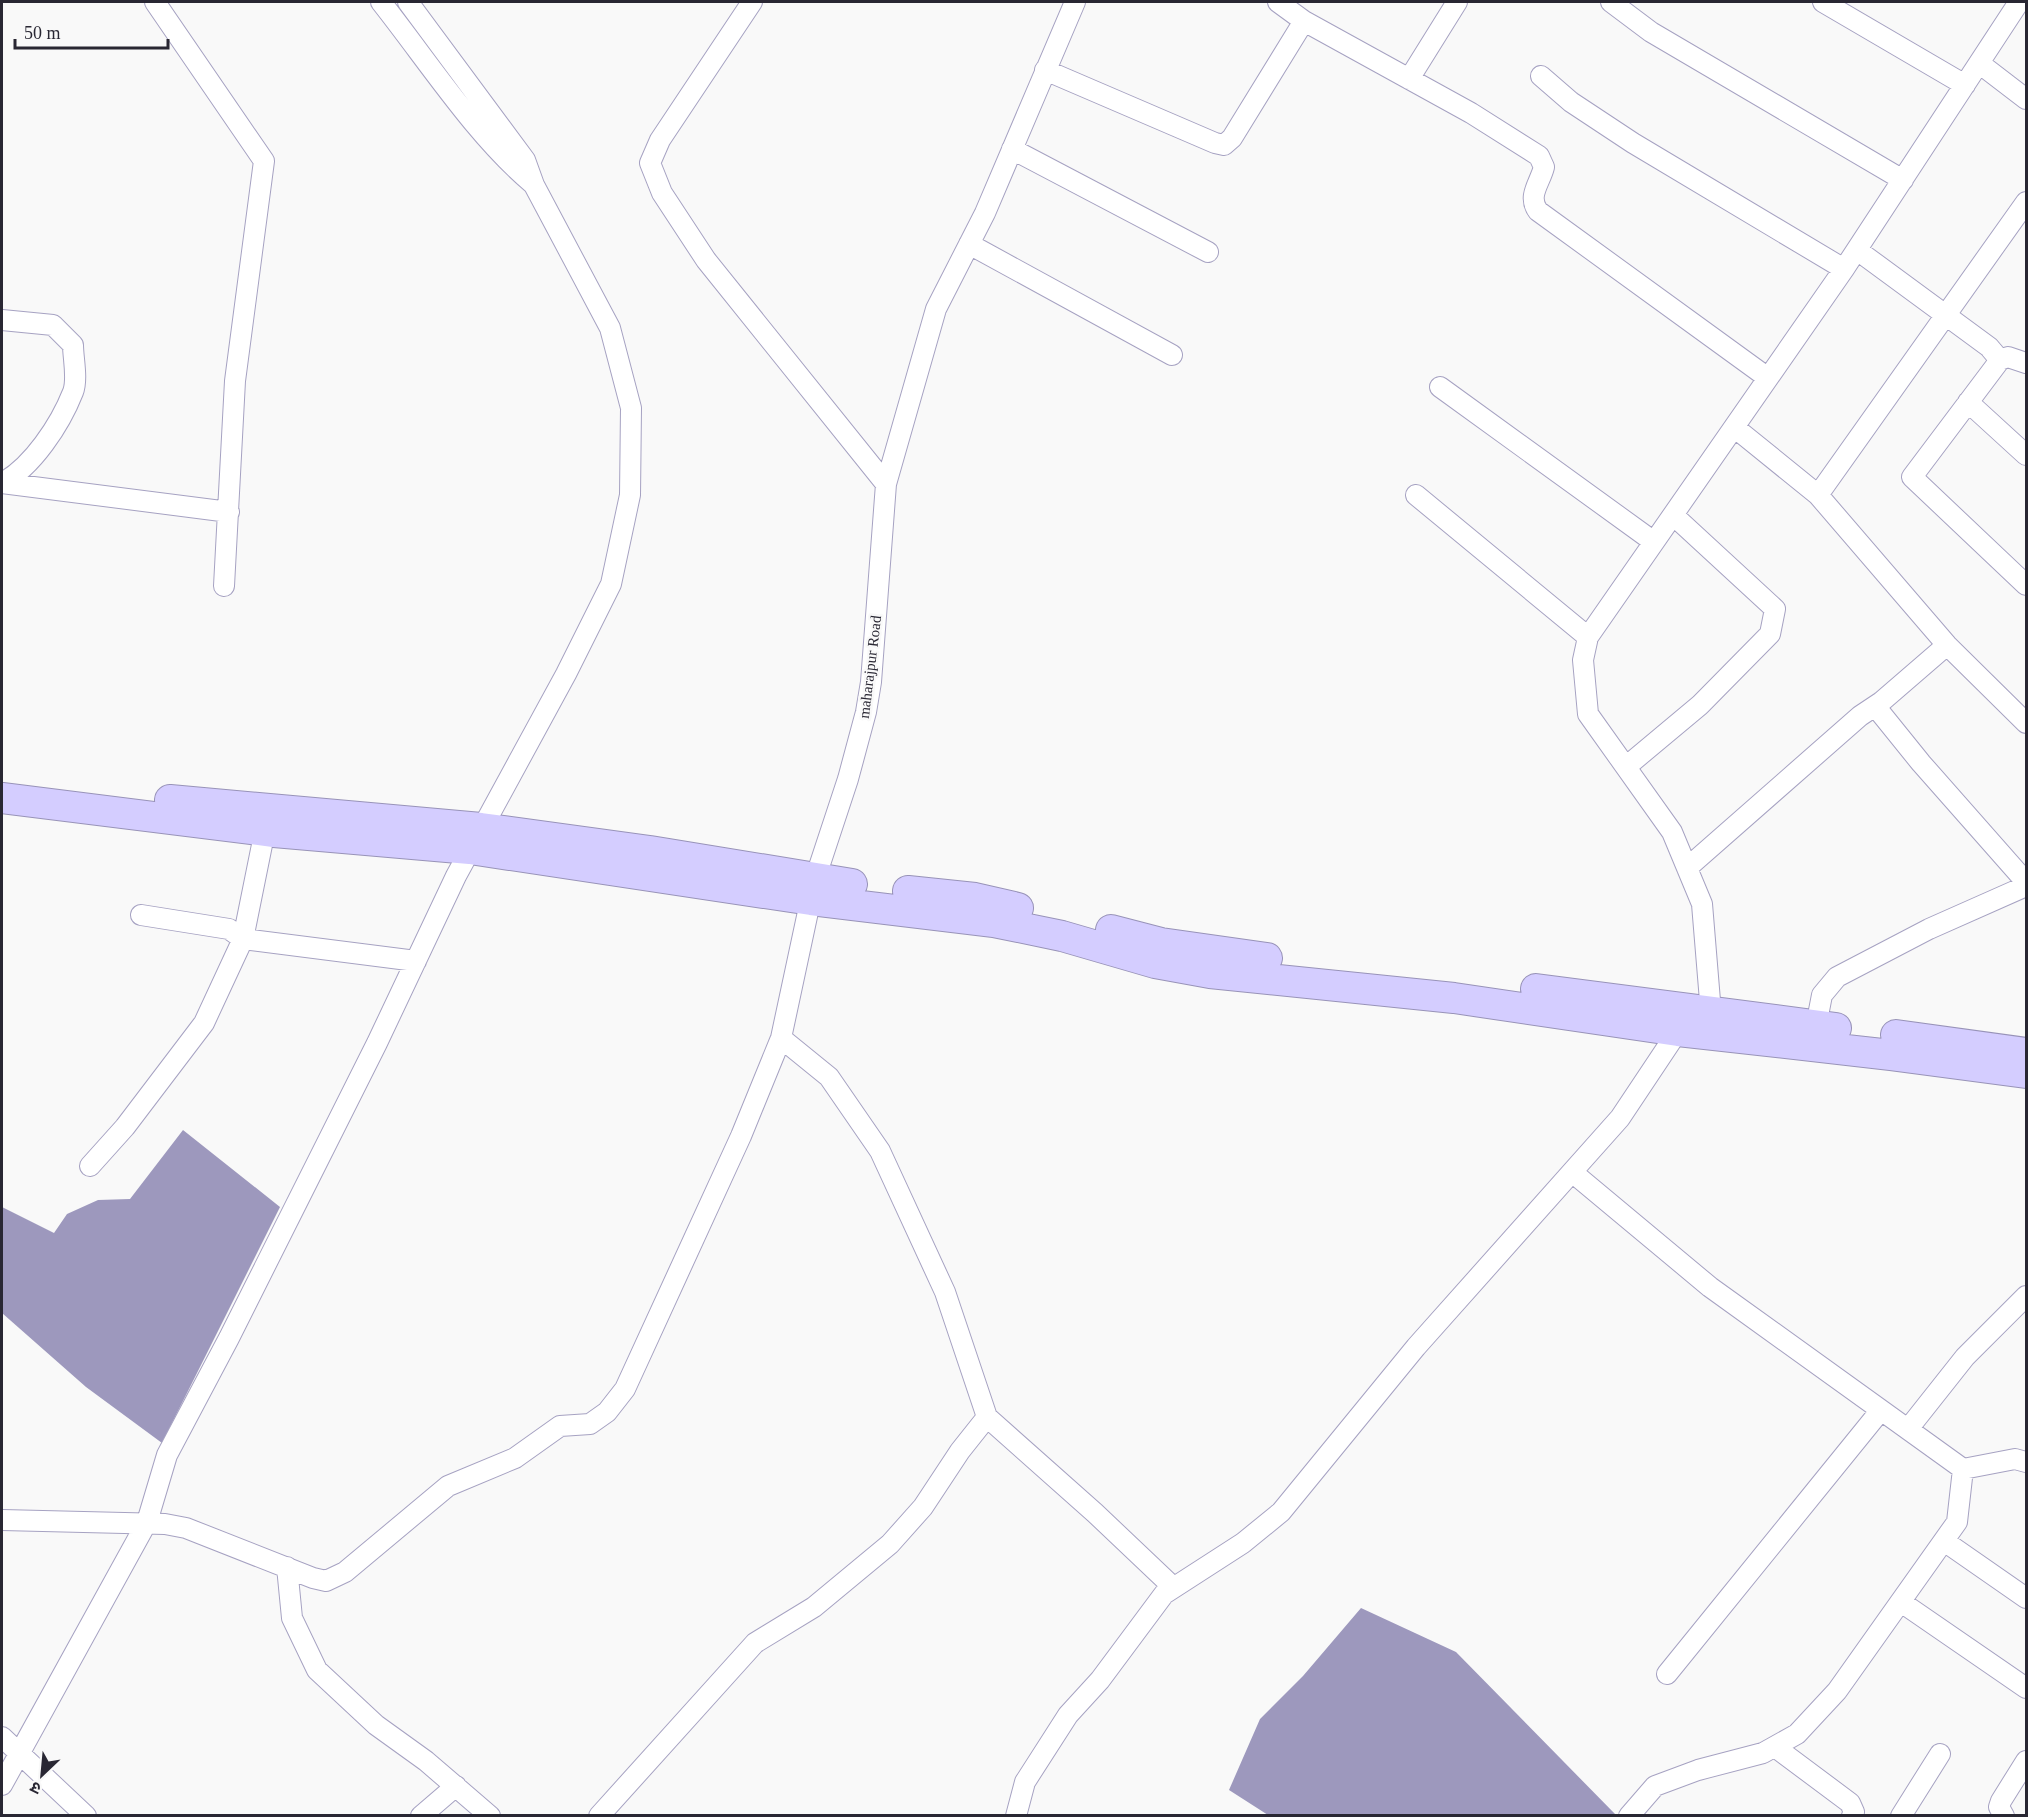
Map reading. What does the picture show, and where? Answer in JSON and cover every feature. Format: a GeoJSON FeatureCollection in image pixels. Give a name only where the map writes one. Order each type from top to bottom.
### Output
{"type":"FeatureCollection","features":[{"type":"Feature","properties":{"kind":"highway"},"geometry":{"type":"LineString","coordinates":[[2,780],[267,820]]}},
{"type":"Feature","properties":{"kind":"highway"},"geometry":{"type":"LineString","coordinates":[[2,798],[475,839],[650,851],[813,890],[975,898],[1161,943],[1236,955],[1434,976],[1694,1018],[1891,1055],[2026,1073]]}},
{"type":"Feature","properties":{"kind":"highway"},"geometry":{"type":"LineString","coordinates":[[1694,1018],[1816,1026],[2026,1053]]}},
{"type":"Feature","properties":{"kind":"street"},"geometry":{"type":"LineString","coordinates":[[155,2],[264,161],[235,381],[224,586]]}},
{"type":"Feature","properties":{"kind":"street"},"geometry":{"type":"LineString","coordinates":[[381,2],[514,169],[534,185]]}},
{"type":"Feature","properties":{"kind":"street"},"geometry":{"type":"LineString","coordinates":[[2,1785],[156,1523],[167,1455],[229,1338],[475,839],[566,674],[611,584],[630,495],[630,408],[610,328],[534,185],[525,160],[408,2]]}},
{"type":"Feature","properties":{"kind":"street"},"geometry":{"type":"LineString","coordinates":[[752,2],[660,140],[650,163],[662,193],[706,260],[886,484]]}},
{"type":"Feature","properties":{"kind":"street","name":"maharajpur Road"},"geometry":{"type":"LineString","coordinates":[[2,1520],[156,1523],[186,1528],[326,1581],[345,1572],[448,1486],[515,1458],[560,1426],[590,1424],[607,1412],[625,1389],[736,1146],[781,1038],[813,890],[848,779],[866,712],[871,682],[886,484],[936,309],[969,244],[1075,2]]}},
{"type":"Feature","properties":{"kind":"street"},"geometry":{"type":"LineString","coordinates":[[1278,2],[1304,21],[1471,113],[1539,156],[1544,166],[1533,196],[1533,204],[1538,211],[1768,378]]}},
{"type":"Feature","properties":{"kind":"street"},"geometry":{"type":"LineString","coordinates":[[1409,79],[1457,2]]}},
{"type":"Feature","properties":{"kind":"street"},"geometry":{"type":"LineString","coordinates":[[1611,2],[1651,32],[1903,180]]}},
{"type":"Feature","properties":{"kind":"street"},"geometry":{"type":"LineString","coordinates":[[1823,2],[1965,85]]}},
{"type":"Feature","properties":{"kind":"street"},"geometry":{"type":"LineString","coordinates":[[1016,1815],[1025,1782],[1068,1715],[1100,1680],[1164,1594],[1244,1543],[1281,1512],[1416,1347],[1620,1118],[1694,1018],[1702,904],[1672,832],[1588,714],[1583,660],[1588,637],[1857,250],[2019,2]]}},
{"type":"Feature","properties":{"kind":"street"},"geometry":{"type":"LineString","coordinates":[[1045,70],[1224,145],[1232,138],[1304,21]]}},
{"type":"Feature","properties":{"kind":"street"},"geometry":{"type":"LineString","coordinates":[[1979,63],[2026,99]]}},
{"type":"Feature","properties":{"kind":"street"},"geometry":{"type":"LineString","coordinates":[[1541,76],[1571,102],[1633,143],[1844,269]]}},
{"type":"Feature","properties":{"kind":"street"},"geometry":{"type":"LineString","coordinates":[[1012,149],[1208,252]]}},
{"type":"Feature","properties":{"kind":"street"},"geometry":{"type":"LineString","coordinates":[[1818,495],[2026,202]]}},
{"type":"Feature","properties":{"kind":"street"},"geometry":{"type":"LineString","coordinates":[[969,244],[1172,355]]}},
{"type":"Feature","properties":{"kind":"street"},"geometry":{"type":"LineString","coordinates":[[1857,250],[1989,347],[2000,360]]}},
{"type":"Feature","properties":{"kind":"street"},"geometry":{"type":"LineString","coordinates":[[2,320],[53,325],[73,345],[74,390],[46,441],[19,474],[2,483],[229,512]]}},
{"type":"Feature","properties":{"kind":"street"},"geometry":{"type":"LineString","coordinates":[[2026,363],[2008,357],[2000,360],[1912,477],[2026,585]]}},
{"type":"Feature","properties":{"kind":"street"},"geometry":{"type":"LineString","coordinates":[[1440,387],[1654,542]]}},
{"type":"Feature","properties":{"kind":"street"},"geometry":{"type":"LineString","coordinates":[[1968,402],[2026,455]]}},
{"type":"Feature","properties":{"kind":"street"},"geometry":{"type":"LineString","coordinates":[[1734,427],[1818,495],[1947,645],[2026,723]]}},
{"type":"Feature","properties":{"kind":"street"},"geometry":{"type":"LineString","coordinates":[[1416,495],[1588,637]]}},
{"type":"Feature","properties":{"kind":"street"},"geometry":{"type":"LineString","coordinates":[[1627,766],[1700,705],[1770,634],[1775,622],[1775,609],[1673,515]]}},
{"type":"Feature","properties":{"kind":"street"},"geometry":{"type":"LineString","coordinates":[[1687,868],[1860,716],[1947,645]]}},
{"type":"Feature","properties":{"kind":"street"},"geometry":{"type":"LineString","coordinates":[[1816,1026],[1822,995],[1837,977],[1929,928],[2026,884],[1875,706]]}},
{"type":"Feature","properties":{"kind":"street"},"geometry":{"type":"LineString","coordinates":[[90,1166],[125,1127],[204,1023],[243,939],[267,820]]}},
{"type":"Feature","properties":{"kind":"street"},"geometry":{"type":"LineString","coordinates":[[141,915],[229,929],[243,939],[416,961]]}},
{"type":"Feature","properties":{"kind":"street"},"geometry":{"type":"LineString","coordinates":[[781,1038],[829,1077],[880,1151],[945,1292],[987,1417],[1095,1513],[1173,1587]]}},
{"type":"Feature","properties":{"kind":"street"},"geometry":{"type":"LineString","coordinates":[[1572,1172],[1710,1287],[1964,1469],[2023,1457]]}},
{"type":"Feature","properties":{"kind":"street"},"geometry":{"type":"LineString","coordinates":[[1908,1429],[1965,1357],[2026,1296]]}},
{"type":"Feature","properties":{"kind":"street"},"geometry":{"type":"LineString","coordinates":[[1667,1674],[1881,1410]]}},
{"type":"Feature","properties":{"kind":"street"},"geometry":{"type":"LineString","coordinates":[[599,1815],[755,1643],[814,1607],[890,1544],[923,1507],[960,1451],[987,1417]]}},
{"type":"Feature","properties":{"kind":"street"},"geometry":{"type":"LineString","coordinates":[[1629,1815],[1655,1786],[1698,1770],[1763,1753],[1797,1734],[1837,1691],[1957,1522],[1964,1469]]}},
{"type":"Feature","properties":{"kind":"street"},"geometry":{"type":"LineString","coordinates":[[1944,1541],[2026,1598]]}},
{"type":"Feature","properties":{"kind":"street"},"geometry":{"type":"LineString","coordinates":[[287,1567],[292,1618],[317,1670],[376,1725],[490,1815]]}},
{"type":"Feature","properties":{"kind":"street"},"geometry":{"type":"LineString","coordinates":[[1901,1602],[2026,1688]]}},
{"type":"Feature","properties":{"kind":"street"},"geometry":{"type":"LineString","coordinates":[[2,1737],[86,1815]]}},
{"type":"Feature","properties":{"kind":"street"},"geometry":{"type":"LineString","coordinates":[[1775,1747],[1850,1803],[1856,1814]]}},
{"type":"Feature","properties":{"kind":"street"},"geometry":{"type":"LineString","coordinates":[[1901,1815],[1940,1754]]}},
{"type":"Feature","properties":{"kind":"street"},"geometry":{"type":"LineString","coordinates":[[2004,1815],[1999,1807],[2001,1801],[2026,1761]]}},
{"type":"Feature","properties":{"kind":"street"},"geometry":{"type":"LineString","coordinates":[[421,1815],[456,1786]]}},
{"type":"Feature","properties":{"kind":"shaded area"},"geometry":{"type":"Polygon","coordinates":[[[183,1130],[280,1207],[162,1443],[86,1387],[2,1313],[2,1207],[54,1233],[67,1214],[98,1200],[130,1199],[183,1130]]]}},
{"type":"Feature","properties":{"kind":"shaded area"},"geometry":{"type":"Polygon","coordinates":[[[1361,1608],[1456,1652],[1616,1815],[1268,1815],[1229,1790],[1260,1719],[1303,1676],[1361,1608]]]}}]}
